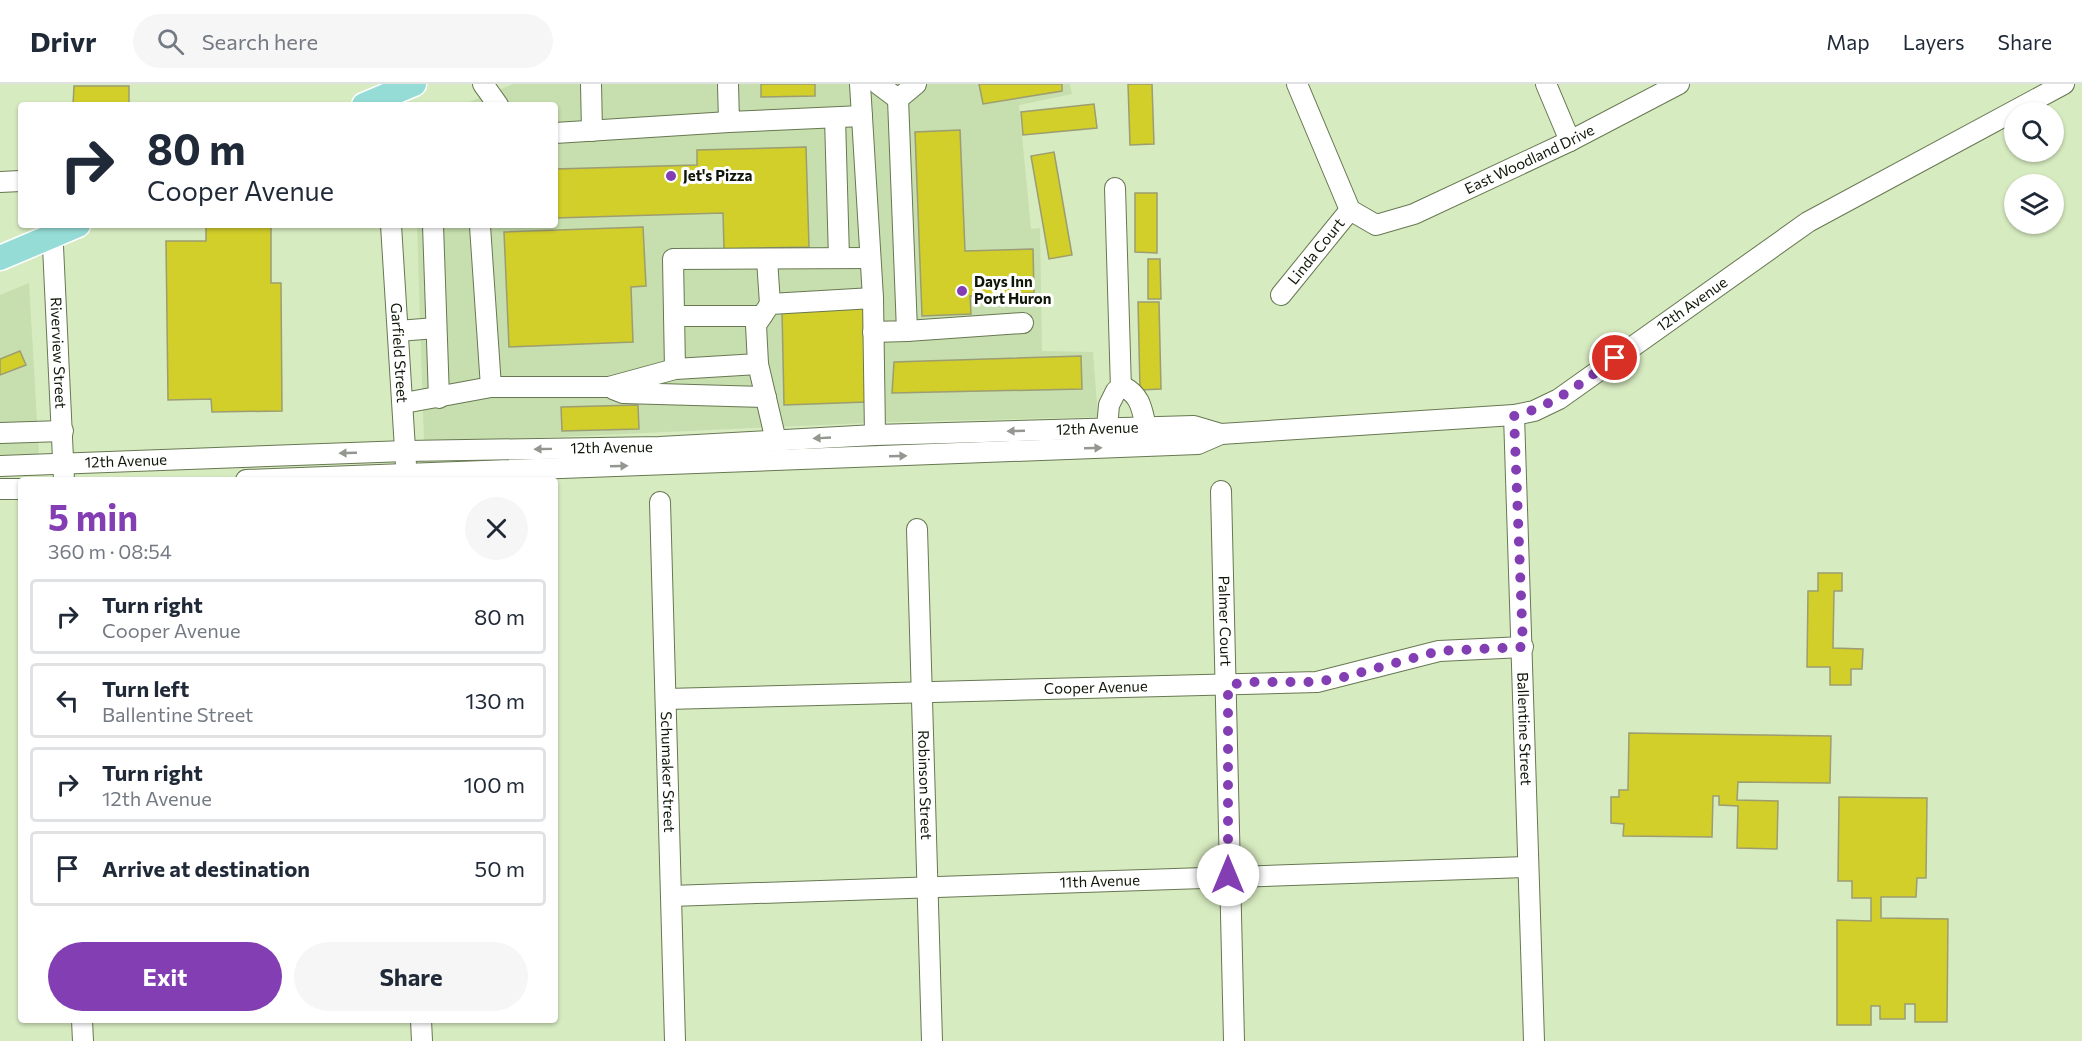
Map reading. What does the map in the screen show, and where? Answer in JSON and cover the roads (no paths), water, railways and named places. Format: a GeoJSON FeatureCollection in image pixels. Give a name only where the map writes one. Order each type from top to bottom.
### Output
{"type":"FeatureCollection","features":[{"type":"Feature","properties":{"kind":"main road"},"geometry":{"type":"LineString","coordinates":[[379,98],[414,84]]}},
{"type":"Feature","properties":{"kind":"main road"},"geometry":{"type":"LineString","coordinates":[[0,258],[52,231]]}},
{"type":"Feature","properties":{"kind":"street"},"geometry":{"type":"LineString","coordinates":[[483,84],[496,102]]}},
{"type":"Feature","properties":{"kind":"street"},"geometry":{"type":"LineString","coordinates":[[592,84],[592,131]]}},
{"type":"Feature","properties":{"kind":"street"},"geometry":{"type":"LineString","coordinates":[[728,84],[729,122]]}},
{"type":"Feature","properties":{"kind":"street"},"geometry":{"type":"LineString","coordinates":[[860,84],[873,298],[875,435]]}},
{"type":"Feature","properties":{"kind":"street"},"geometry":{"type":"LineString","coordinates":[[878,84],[898,99]]}},
{"type":"Feature","properties":{"kind":"street"},"geometry":{"type":"LineString","coordinates":[[898,99],[916,84]]}},
{"type":"Feature","properties":{"kind":"street"},"geometry":{"type":"LineString","coordinates":[[1297,84],[1350,210]]}},
{"type":"Feature","properties":{"kind":"street"},"geometry":{"type":"LineString","coordinates":[[1546,84],[1570,141]]}},
{"type":"Feature","properties":{"kind":"street","name":"East Woodland Drive"},"geometry":{"type":"LineString","coordinates":[[1350,210],[1376,225],[1414,214],[1570,141],[1679,84]]}},
{"type":"Feature","properties":{"kind":"street","name":"12th Avenue"},"geometry":{"type":"LineString","coordinates":[[407,477],[1198,444],[1221,434],[1514,416],[1534,411],[1559,399],[1808,222],[2064,84]]}},
{"type":"Feature","properties":{"kind":"street"},"geometry":{"type":"LineString","coordinates":[[898,99],[907,331]]}},
{"type":"Feature","properties":{"kind":"street"},"geometry":{"type":"LineString","coordinates":[[558,133],[862,116]]}},
{"type":"Feature","properties":{"kind":"street"},"geometry":{"type":"LineString","coordinates":[[835,118],[839,258]]}},
{"type":"Feature","properties":{"kind":"street"},"geometry":{"type":"LineString","coordinates":[[0,182],[18,181]]}},
{"type":"Feature","properties":{"kind":"street"},"geometry":{"type":"LineString","coordinates":[[1115,189],[1121,389]]}},
{"type":"Feature","properties":{"kind":"street","name":"Linda Court"},"geometry":{"type":"LineString","coordinates":[[1281,295],[1350,210]]}},
{"type":"Feature","properties":{"kind":"street","name":"Garfield Street"},"geometry":{"type":"LineString","coordinates":[[391,228],[407,477]]}},
{"type":"Feature","properties":{"kind":"street"},"geometry":{"type":"LineString","coordinates":[[433,228],[439,398]]}},
{"type":"Feature","properties":{"kind":"street"},"geometry":{"type":"LineString","coordinates":[[476,228],[490,387]]}},
{"type":"Feature","properties":{"kind":"street","name":"Riverview Street"},"geometry":{"type":"LineString","coordinates":[[52,231],[63,430],[63,472]]}},
{"type":"Feature","properties":{"kind":"street"},"geometry":{"type":"LineString","coordinates":[[675,369],[674,259],[870,258]]}},
{"type":"Feature","properties":{"kind":"street"},"geometry":{"type":"LineString","coordinates":[[767,259],[766,310],[756,325],[758,364],[776,441]]}},
{"type":"Feature","properties":{"kind":"street"},"geometry":{"type":"LineString","coordinates":[[674,316],[766,310],[873,298]]}},
{"type":"Feature","properties":{"kind":"street"},"geometry":{"type":"LineString","coordinates":[[873,332],[1023,323]]}},
{"type":"Feature","properties":{"kind":"street"},"geometry":{"type":"LineString","coordinates":[[398,331],[436,328]]}},
{"type":"Feature","properties":{"kind":"street"},"geometry":{"type":"LineString","coordinates":[[404,403],[490,387],[609,387],[675,369],[758,364]]}},
{"type":"Feature","properties":{"kind":"street"},"geometry":{"type":"LineString","coordinates":[[609,387],[623,393],[766,397]]}},
{"type":"Feature","properties":{"kind":"street"},"geometry":{"type":"LineString","coordinates":[[1107,429],[1109,405],[1116,391],[1124,387],[1134,393],[1141,404],[1146,427]]}},
{"type":"Feature","properties":{"kind":"street","name":"Ballentine Street"},"geometry":{"type":"LineString","coordinates":[[1514,416],[1534,1041]]}},
{"type":"Feature","properties":{"kind":"street","name":"12th Avenue"},"geometry":{"type":"LineString","coordinates":[[0,466],[63,472],[406,451],[660,447],[875,435],[1146,427],[1194,426],[1221,434]]}},
{"type":"Feature","properties":{"kind":"street"},"geometry":{"type":"LineString","coordinates":[[0,433],[63,430]]}},
{"type":"Feature","properties":{"kind":"street"},"geometry":{"type":"LineString","coordinates":[[0,489],[18,489]]}},
{"type":"Feature","properties":{"kind":"street","name":"Palmer Court"},"geometry":{"type":"LineString","coordinates":[[1221,490],[1228,686],[1228,875],[1234,1041]]}},
{"type":"Feature","properties":{"kind":"street","name":"Schumaker Street"},"geometry":{"type":"LineString","coordinates":[[660,502],[675,1041]]}},
{"type":"Feature","properties":{"kind":"street","name":"Robinson Street"},"geometry":{"type":"LineString","coordinates":[[918,529],[932,1041]]}},
{"type":"Feature","properties":{"kind":"street","name":"Cooper Avenue"},"geometry":{"type":"LineString","coordinates":[[666,699],[1228,686],[1244,682],[1317,682],[1344,677],[1439,651],[1523,647]]}},
{"type":"Feature","properties":{"kind":"street","name":"11th Avenue"},"geometry":{"type":"LineString","coordinates":[[671,896],[1228,875],[1528,867]]}},
{"type":"Feature","properties":{"kind":"street"},"geometry":{"type":"LineString","coordinates":[[82,1023],[83,1041]]}},
{"type":"Feature","properties":{"kind":"street"},"geometry":{"type":"LineString","coordinates":[[421,1023],[422,1041]]}},
{"type":"Feature","properties":{"kind":"place","name":"Jet's Pizza"},"geometry":{"type":"Point","coordinates":[671,176]}},
{"type":"Feature","properties":{"kind":"place","name":"Days Inn Port Huron"},"geometry":{"type":"Point","coordinates":[962,291]}}]}
